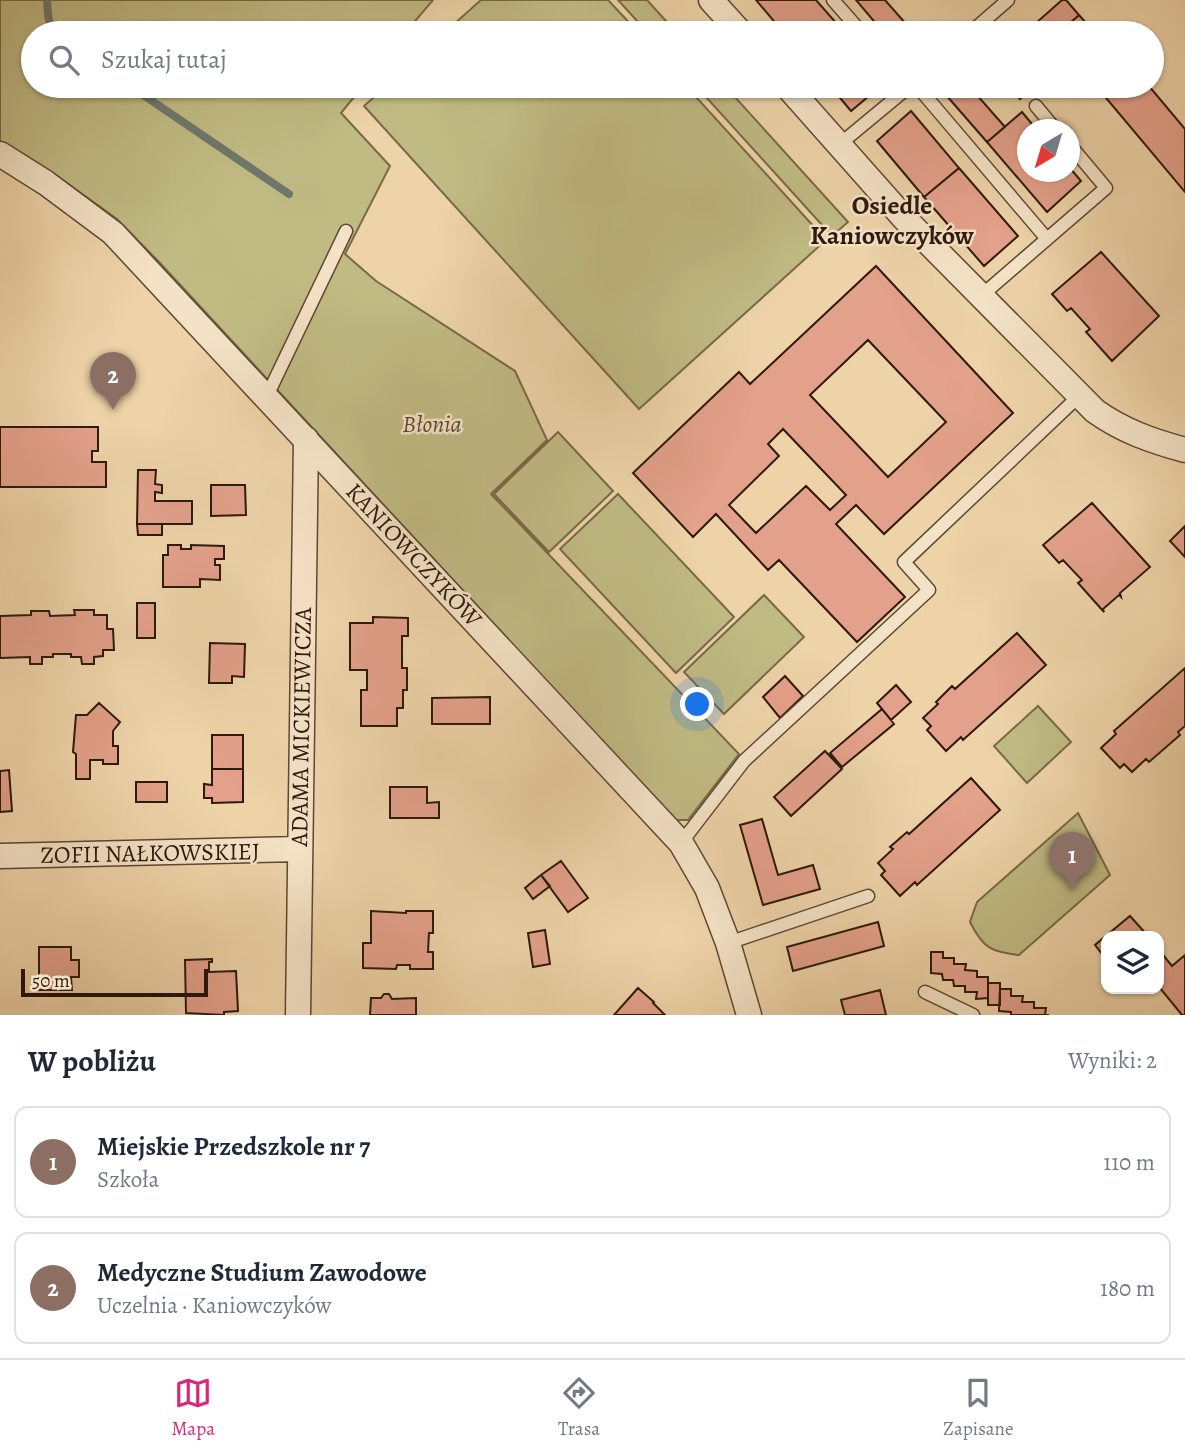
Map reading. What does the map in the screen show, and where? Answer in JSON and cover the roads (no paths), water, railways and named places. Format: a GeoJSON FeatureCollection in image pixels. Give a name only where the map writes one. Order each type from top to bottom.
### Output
{"type":"FeatureCollection","features":[{"type":"Feature","properties":{"kind":"street"},"geometry":{"type":"LineString","coordinates":[[711,0],[730,21]]}},
{"type":"Feature","properties":{"kind":"street"},"geometry":{"type":"LineString","coordinates":[[799,98],[904,218],[1079,396],[1117,426],[1151,441],[1185,450]]}},
{"type":"Feature","properties":{"kind":"street","name":"KANIOWCZYKÓW"},"geometry":{"type":"LineString","coordinates":[[0,154],[63,195],[113,233],[681,843],[707,888],[729,943],[749,1015]]}},
{"type":"Feature","properties":{"kind":"street","name":"ADAMA MICKIEWICZA"},"geometry":{"type":"LineString","coordinates":[[298,1015],[306,439]]}},
{"type":"Feature","properties":{"kind":"street","name":"ZOFII NAŁKOWSKIEJ"},"geometry":{"type":"LineString","coordinates":[[0,856],[299,849]]}},
{"type":"Feature","properties":{"kind":"lane"},"geometry":{"type":"LineString","coordinates":[[833,0],[851,21]]}},
{"type":"Feature","properties":{"kind":"lane"},"geometry":{"type":"LineString","coordinates":[[982,21],[1001,2]]}},
{"type":"Feature","properties":{"kind":"lane"},"geometry":{"type":"LineString","coordinates":[[840,145],[897,98]]}},
{"type":"Feature","properties":{"kind":"lane"},"geometry":{"type":"LineString","coordinates":[[922,98],[1047,239]]}},
{"type":"Feature","properties":{"kind":"lane"},"geometry":{"type":"LineString","coordinates":[[1036,106],[1047,119]]}},
{"type":"Feature","properties":{"kind":"lane"},"geometry":{"type":"LineString","coordinates":[[981,296],[1106,188],[1080,158]]}},
{"type":"Feature","properties":{"kind":"lane"},"geometry":{"type":"LineString","coordinates":[[267,396],[345,230]]}},
{"type":"Feature","properties":{"kind":"lane"},"geometry":{"type":"LineString","coordinates":[[681,843],[744,761],[929,590],[904,562],[1079,396]]}},
{"type":"Feature","properties":{"kind":"lane"},"geometry":{"type":"LineString","coordinates":[[729,943],[868,896]]}},
{"type":"Feature","properties":{"kind":"lane"},"geometry":{"type":"LineString","coordinates":[[925,992],[973,1015]]}},
{"type":"Feature","properties":{"kind":"waterway"},"geometry":{"type":"LineString","coordinates":[[47,0],[49,21]]}},
{"type":"Feature","properties":{"kind":"waterway"},"geometry":{"type":"LineString","coordinates":[[148,98],[289,194]]}},
{"type":"Feature","properties":{"kind":"place","name":"Medyczne Studium Zawodowe"},"geometry":{"type":"Point","coordinates":[113,410]}},
{"type":"Feature","properties":{"kind":"place","name":"Miejskie Przedszkole nr 7"},"geometry":{"type":"Point","coordinates":[1072,890]}},
{"type":"Feature","properties":{"kind":"district","name":"Osiedle Kaniowczyków"},"geometry":{"type":"Point","coordinates":[892,220]}},
{"type":"Feature","properties":{"kind":"park label","name":"Błonia"},"geometry":{"type":"Point","coordinates":[432,424]}}]}
